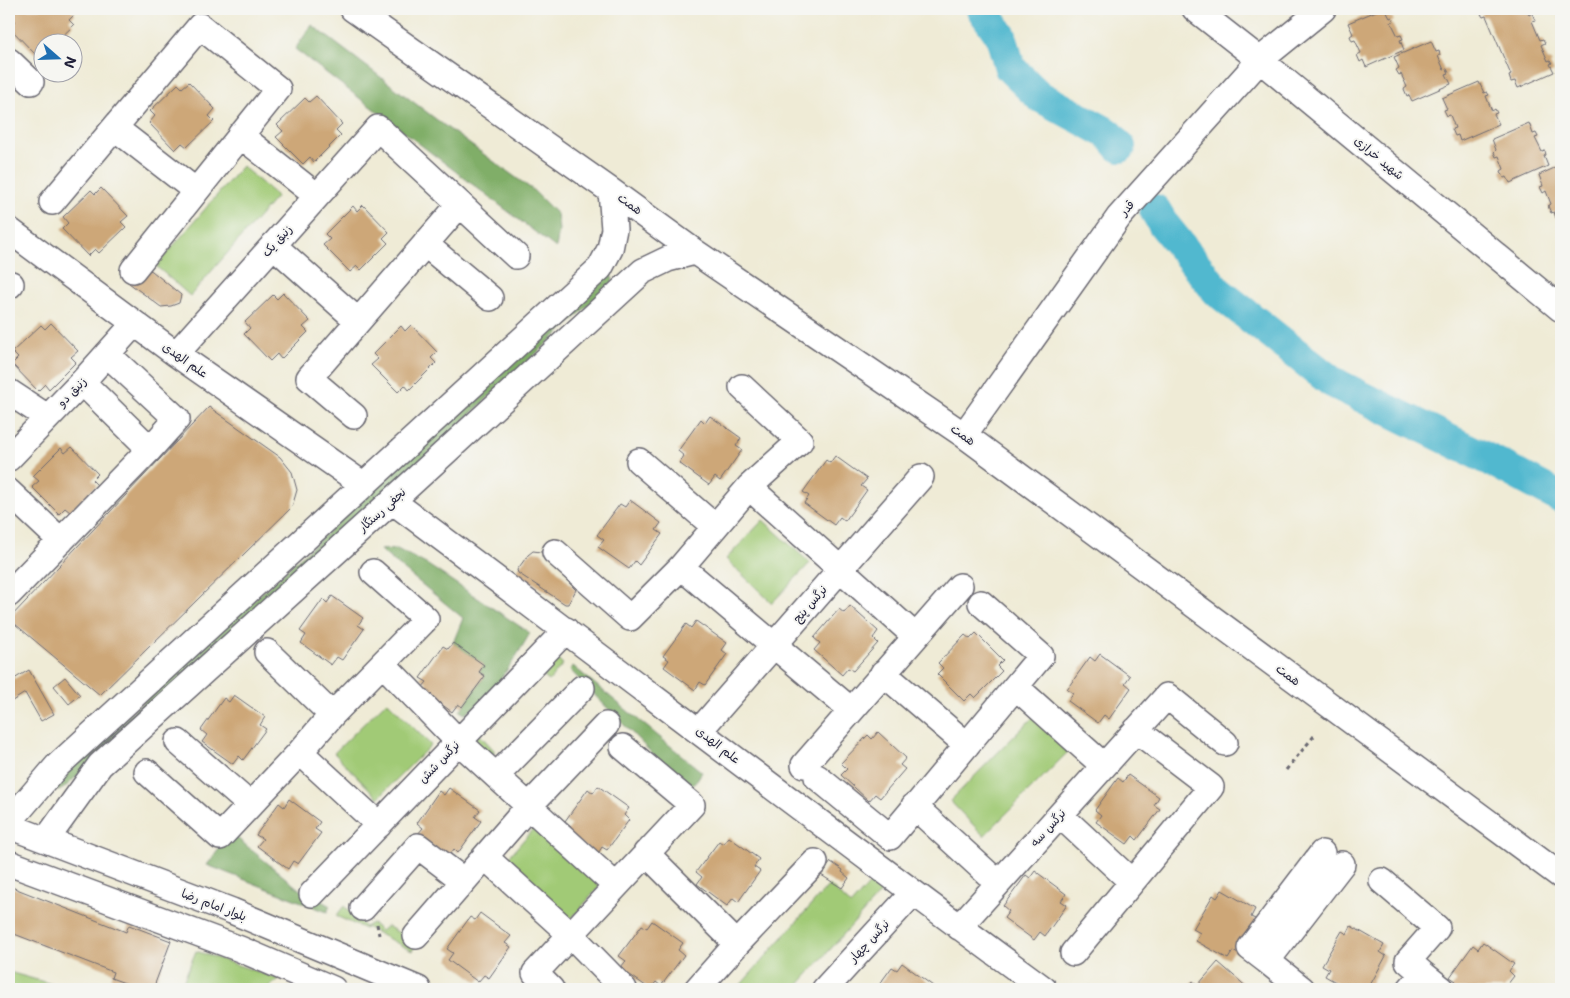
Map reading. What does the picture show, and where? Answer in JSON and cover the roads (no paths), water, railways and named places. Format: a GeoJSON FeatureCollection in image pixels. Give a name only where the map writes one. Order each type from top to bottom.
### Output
{"type":"FeatureCollection","features":[{"type":"Feature","properties":{"kind":"street","name":"همت"},"geometry":{"type":"LineString","coordinates":[[354,9],[694,252],[964,435],[1561,876]]}},
{"type":"Feature","properties":{"kind":"street","name":"شهید خرازی"},"geometry":{"type":"LineString","coordinates":[[1195,9],[1260,60],[1561,309]]}},
{"type":"Feature","properties":{"kind":"street","name":"قدر"},"geometry":{"type":"LineString","coordinates":[[964,435],[1119,217],[1260,60],[1323,9]]}},
{"type":"Feature","properties":{"kind":"street"},"geometry":{"type":"LineString","coordinates":[[52,202],[200,26],[278,89],[133,270]]}},
{"type":"Feature","properties":{"kind":"street"},"geometry":{"type":"LineString","coordinates":[[9,61],[31,82]]}},
{"type":"Feature","properties":{"kind":"street"},"geometry":{"type":"LineString","coordinates":[[114,128],[196,191]]}},
{"type":"Feature","properties":{"kind":"street","name":"زنبق یک"},"geometry":{"type":"LineString","coordinates":[[176,354],[378,128],[460,204]]}},
{"type":"Feature","properties":{"kind":"street"},"geometry":{"type":"LineString","coordinates":[[240,135],[317,196]]}},
{"type":"Feature","properties":{"kind":"street"},"geometry":{"type":"LineString","coordinates":[[9,824],[57,766],[600,268],[610,249],[614,229],[611,191]]}},
{"type":"Feature","properties":{"kind":"street"},"geometry":{"type":"LineString","coordinates":[[354,416],[309,378],[460,204],[516,256]]}},
{"type":"Feature","properties":{"kind":"street","name":"علم الهدی"},"geometry":{"type":"LineString","coordinates":[[9,230],[134,324],[364,485]]}},
{"type":"Feature","properties":{"kind":"street"},"geometry":{"type":"LineString","coordinates":[[425,244],[490,298]]}},
{"type":"Feature","properties":{"kind":"street"},"geometry":{"type":"LineString","coordinates":[[273,245],[358,321]]}},
{"type":"Feature","properties":{"kind":"street","name":"نجفی رستگار"},"geometry":{"type":"LineString","coordinates":[[46,840],[100,765],[643,271],[668,259],[694,252]]}},
{"type":"Feature","properties":{"kind":"street","name":"زنبق دو"},"geometry":{"type":"LineString","coordinates":[[9,458],[82,382],[134,324]]}},
{"type":"Feature","properties":{"kind":"street"},"geometry":{"type":"LineString","coordinates":[[9,594],[177,419],[107,354]]}},
{"type":"Feature","properties":{"kind":"street"},"geometry":{"type":"LineString","coordinates":[[82,382],[150,449]]}},
{"type":"Feature","properties":{"kind":"street"},"geometry":{"type":"LineString","coordinates":[[555,552],[630,618],[681,567],[749,487],[800,441],[742,387]]}},
{"type":"Feature","properties":{"kind":"street"},"geometry":{"type":"LineString","coordinates":[[9,392],[47,418]]}},
{"type":"Feature","properties":{"kind":"street"},"geometry":{"type":"LineString","coordinates":[[639,461],[715,527]]}},
{"type":"Feature","properties":{"kind":"street","name":"نرگس پنج"},"geometry":{"type":"LineString","coordinates":[[700,731],[921,477]]}},
{"type":"Feature","properties":{"kind":"street"},"geometry":{"type":"LineString","coordinates":[[749,487],[915,636]]}},
{"type":"Feature","properties":{"kind":"street"},"geometry":{"type":"LineString","coordinates":[[9,492],[61,541]]}},
{"type":"Feature","properties":{"kind":"street","name":"علم الهدی"},"geometry":{"type":"LineString","coordinates":[[392,501],[566,630],[913,893],[1044,989]]}},
{"type":"Feature","properties":{"kind":"street"},"geometry":{"type":"LineString","coordinates":[[681,567],[851,710]]}},
{"type":"Feature","properties":{"kind":"street"},"geometry":{"type":"LineString","coordinates":[[147,772],[220,837],[332,716],[426,619],[373,572]]}},
{"type":"Feature","properties":{"kind":"street"},"geometry":{"type":"LineString","coordinates":[[960,586],[851,710],[810,771],[890,837],[1041,656],[981,603]]}},
{"type":"Feature","properties":{"kind":"street","name":"نرگس شش"},"geometry":{"type":"LineString","coordinates":[[312,894],[566,630]]}},
{"type":"Feature","properties":{"kind":"street"},"geometry":{"type":"LineString","coordinates":[[267,652],[332,716]]}},
{"type":"Feature","properties":{"kind":"street"},"geometry":{"type":"LineString","coordinates":[[383,664],[459,742],[616,886]]}},
{"type":"Feature","properties":{"kind":"street"},"geometry":{"type":"LineString","coordinates":[[883,672],[967,746]]}},
{"type":"Feature","properties":{"kind":"street"},"geometry":{"type":"LineString","coordinates":[[1016,687],[1104,766]]}},
{"type":"Feature","properties":{"kind":"street"},"geometry":{"type":"LineString","coordinates":[[496,776],[582,688]]}},
{"type":"Feature","properties":{"kind":"street","name":"نرگس سه"},"geometry":{"type":"LineString","coordinates":[[959,927],[1167,696],[1225,743]]}},
{"type":"Feature","properties":{"kind":"street"},"geometry":{"type":"LineString","coordinates":[[416,936],[529,806],[606,725]]}},
{"type":"Feature","properties":{"kind":"street"},"geometry":{"type":"LineString","coordinates":[[1073,953],[1211,787],[1136,730]]}},
{"type":"Feature","properties":{"kind":"street"},"geometry":{"type":"LineString","coordinates":[[178,742],[250,805]]}},
{"type":"Feature","properties":{"kind":"street"},"geometry":{"type":"LineString","coordinates":[[551,989],[534,973],[692,804],[623,747]]}},
{"type":"Feature","properties":{"kind":"street"},"geometry":{"type":"LineString","coordinates":[[300,752],[379,825]]}},
{"type":"Feature","properties":{"kind":"street"},"geometry":{"type":"LineString","coordinates":[[914,806],[998,883]]}},
{"type":"Feature","properties":{"kind":"street"},"geometry":{"type":"LineString","coordinates":[[1060,815],[1132,882]]}},
{"type":"Feature","properties":{"kind":"street","name":"بلوار امام رضا"},"geometry":{"type":"LineString","coordinates":[[9,824],[232,911],[418,989]]}},
{"type":"Feature","properties":{"kind":"street"},"geometry":{"type":"LineString","coordinates":[[370,916],[418,846],[464,881]]}},
{"type":"Feature","properties":{"kind":"street"},"geometry":{"type":"LineString","coordinates":[[646,853],[737,944]]}},
{"type":"Feature","properties":{"kind":"street"},"geometry":{"type":"LineString","coordinates":[[485,857],[571,934],[624,989]]}},
{"type":"Feature","properties":{"kind":"street"},"geometry":{"type":"LineString","coordinates":[[1294,987],[1267,961],[1332,858]]}},
{"type":"Feature","properties":{"kind":"street"},"geometry":{"type":"LineString","coordinates":[[697,989],[815,862]]}},
{"type":"Feature","properties":{"kind":"street"},"geometry":{"type":"LineString","coordinates":[[9,864],[240,949],[333,989]]}},
{"type":"Feature","properties":{"kind":"street"},"geometry":{"type":"LineString","coordinates":[[1382,881],[1437,928],[1408,961],[1416,981],[1442,989]]}},
{"type":"Feature","properties":{"kind":"street","name":"نرگس چهار"},"geometry":{"type":"LineString","coordinates":[[825,989],[913,893]]}},
{"type":"Feature","properties":{"kind":"waterway"},"geometry":{"type":"LineString","coordinates":[[982,9],[1001,36],[1010,68],[1039,96],[1109,134],[1120,147]]}},
{"type":"Feature","properties":{"kind":"waterway"},"geometry":{"type":"LineString","coordinates":[[1155,210],[1164,225],[1217,291],[1332,382],[1500,465],[1561,498]]}}]}
